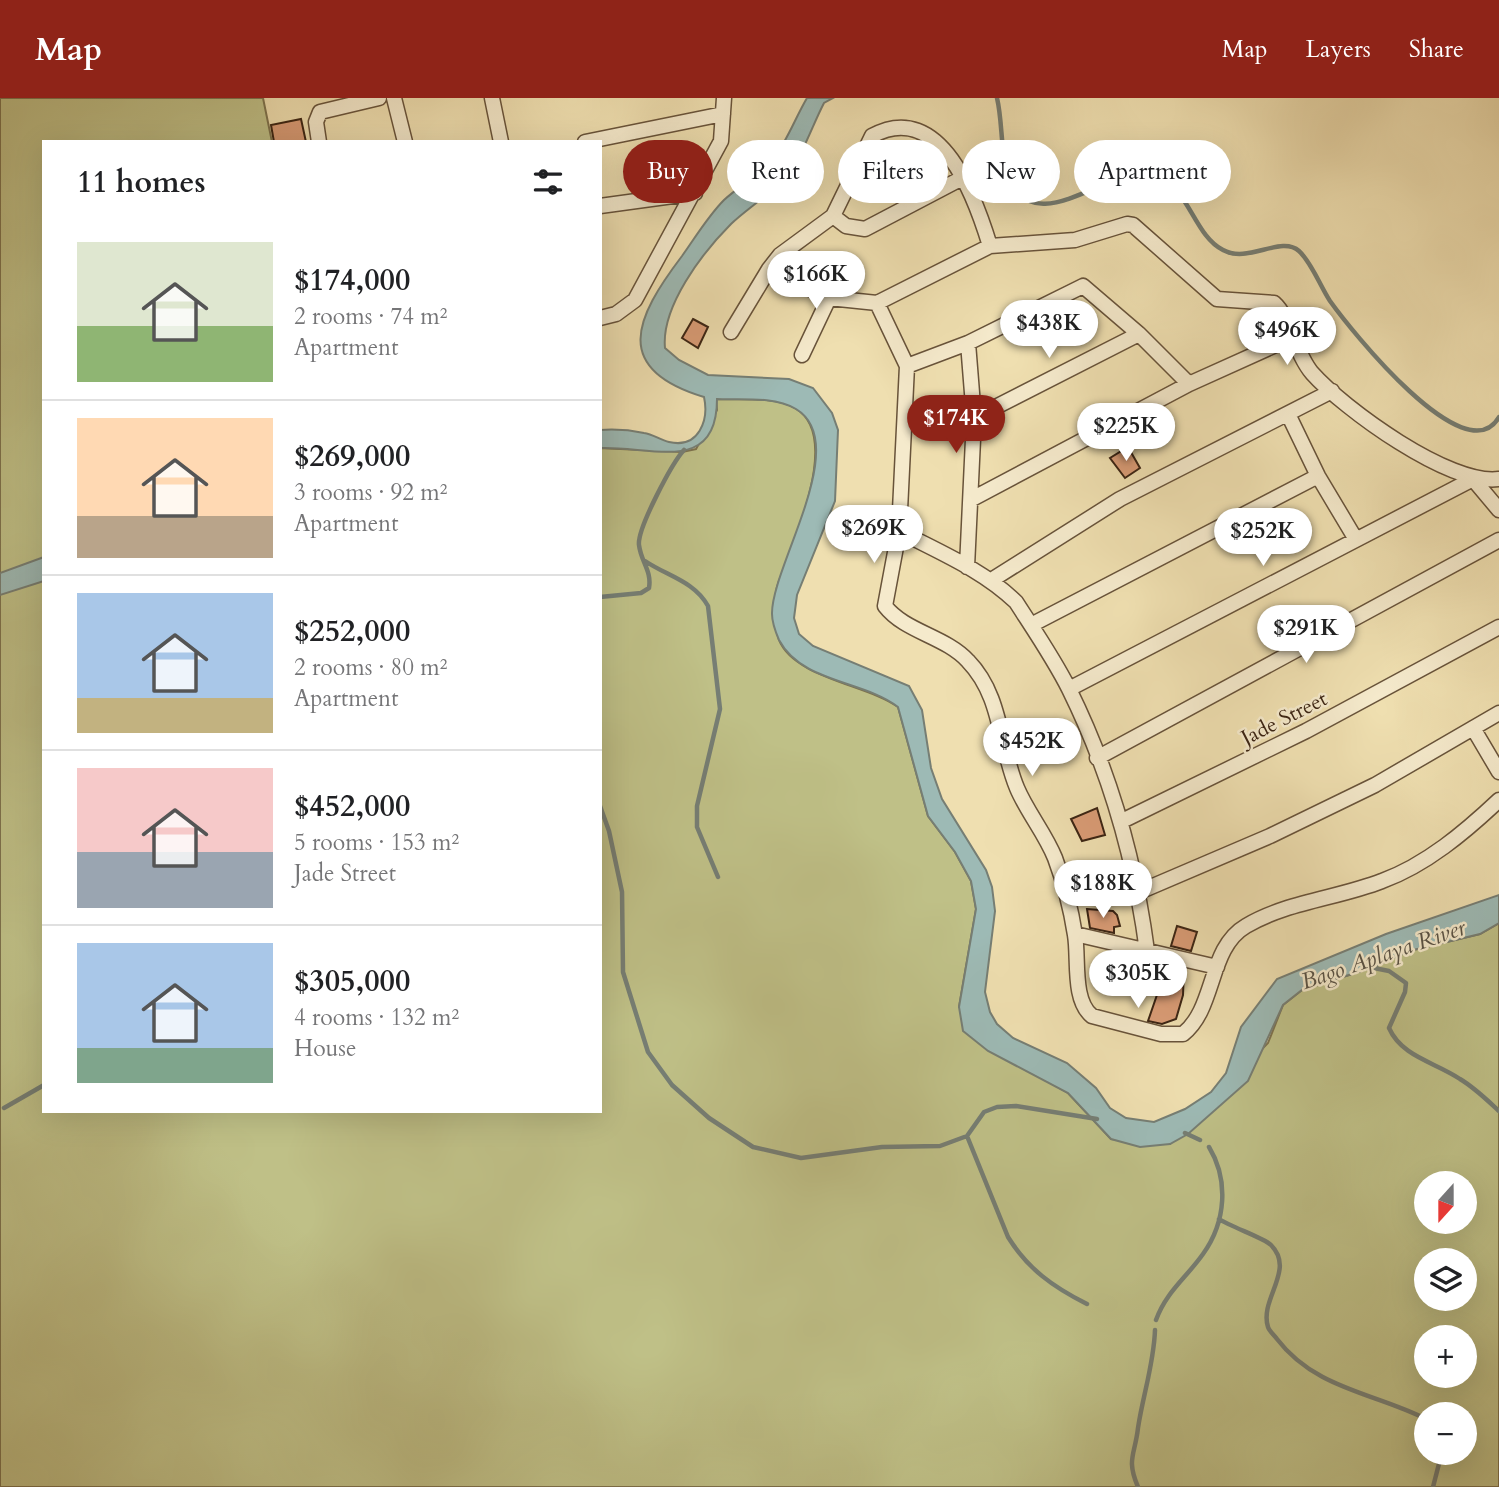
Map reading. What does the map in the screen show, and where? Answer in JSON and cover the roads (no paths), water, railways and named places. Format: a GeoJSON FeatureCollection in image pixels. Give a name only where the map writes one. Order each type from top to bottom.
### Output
{"type":"FeatureCollection","features":[{"type":"Feature","properties":{"kind":"street"},"geometry":{"type":"LineString","coordinates":[[319,140],[317,116],[326,110],[379,98]]}},
{"type":"Feature","properties":{"kind":"street"},"geometry":{"type":"LineString","coordinates":[[394,98],[404,140]]}},
{"type":"Feature","properties":{"kind":"street"},"geometry":{"type":"LineString","coordinates":[[492,98],[501,140]]}},
{"type":"Feature","properties":{"kind":"street"},"geometry":{"type":"LineString","coordinates":[[713,157],[721,141],[724,98]]}},
{"type":"Feature","properties":{"kind":"street"},"geometry":{"type":"LineString","coordinates":[[731,332],[769,269],[790,247],[833,216],[872,136],[879,127],[899,113]]}},
{"type":"Feature","properties":{"kind":"street"},"geometry":{"type":"LineString","coordinates":[[595,140],[723,114]]}},
{"type":"Feature","properties":{"kind":"street"},"geometry":{"type":"LineString","coordinates":[[948,133],[962,162]]}},
{"type":"Feature","properties":{"kind":"street"},"geometry":{"type":"LineString","coordinates":[[833,216],[846,226],[865,229],[962,178]]}},
{"type":"Feature","properties":{"kind":"street"},"geometry":{"type":"LineString","coordinates":[[602,206],[623,203]]}},
{"type":"Feature","properties":{"kind":"street"},"geometry":{"type":"LineString","coordinates":[[602,317],[616,314],[635,300],[689,203]]}},
{"type":"Feature","properties":{"kind":"street"},"geometry":{"type":"LineString","coordinates":[[977,203],[990,246]]}},
{"type":"Feature","properties":{"kind":"street"},"geometry":{"type":"LineString","coordinates":[[769,269],[829,298],[877,303],[990,246],[1074,240],[1127,224],[1133,225],[1147,234],[1206,293],[1217,299],[1274,303],[1283,314],[1291,338],[1312,373],[1332,391],[1421,456],[1473,479],[1499,479]]}},
{"type":"Feature","properties":{"kind":"street"},"geometry":{"type":"LineString","coordinates":[[907,366],[968,343],[1083,286],[1139,334],[1189,384]]}},
{"type":"Feature","properties":{"kind":"street"},"geometry":{"type":"LineString","coordinates":[[802,355],[829,298]]}},
{"type":"Feature","properties":{"kind":"street"},"geometry":{"type":"LineString","coordinates":[[877,303],[907,366],[899,531],[885,606],[895,617],[950,645],[970,662],[996,704],[1010,768],[1018,789],[1054,856],[1075,934],[1081,999],[1086,1011],[1100,1019],[1161,1034],[1183,1034],[1191,1028],[1232,938],[1244,926],[1404,872],[1452,840],[1499,800]]}},
{"type":"Feature","properties":{"kind":"street"},"geometry":{"type":"LineString","coordinates":[[974,418],[1139,334]]}},
{"type":"Feature","properties":{"kind":"street"},"geometry":{"type":"LineString","coordinates":[[972,499],[1236,360],[1291,338]]}},
{"type":"Feature","properties":{"kind":"street"},"geometry":{"type":"LineString","coordinates":[[967,567],[974,418],[968,343]]}},
{"type":"Feature","properties":{"kind":"street"},"geometry":{"type":"LineString","coordinates":[[990,581],[1120,499],[1332,391]]}},
{"type":"Feature","properties":{"kind":"street"},"geometry":{"type":"LineString","coordinates":[[1288,414],[1318,476],[1355,538]]}},
{"type":"Feature","properties":{"kind":"street"},"geometry":{"type":"LineString","coordinates":[[1031,625],[1318,476]]}},
{"type":"Feature","properties":{"kind":"street"},"geometry":{"type":"LineString","coordinates":[[1473,479],[1499,510]]}},
{"type":"Feature","properties":{"kind":"street"},"geometry":{"type":"LineString","coordinates":[[1069,689],[1473,479]]}},
{"type":"Feature","properties":{"kind":"street"},"geometry":{"type":"LineString","coordinates":[[899,531],[967,567],[1016,602],[1069,689],[1122,821],[1139,892],[1147,951]]}},
{"type":"Feature","properties":{"kind":"street"},"geometry":{"type":"LineString","coordinates":[[1097,758],[1499,540]]}},
{"type":"Feature","properties":{"kind":"street","name":"Jade Street"},"geometry":{"type":"LineString","coordinates":[[1122,821],[1306,731],[1499,627]]}},
{"type":"Feature","properties":{"kind":"street"},"geometry":{"type":"LineString","coordinates":[[1139,892],[1270,836],[1375,785],[1499,713]]}},
{"type":"Feature","properties":{"kind":"street"},"geometry":{"type":"LineString","coordinates":[[1473,728],[1499,772]]}},
{"type":"Feature","properties":{"kind":"street"},"geometry":{"type":"LineString","coordinates":[[1075,934],[1217,967]]}},
{"type":"Feature","properties":{"kind":"water"},"geometry":{"type":"Polygon","coordinates":[[[807,98],[833,98],[824,103],[807,140],[785,140],[807,98]]]}},
{"type":"Feature","properties":{"kind":"water","name":"Bago Aplaya River"},"geometry":{"type":"Polygon","coordinates":[[[727,198],[727,203],[757,203],[731,224],[696,265],[676,298],[665,332],[665,348],[679,360],[708,375],[789,379],[813,388],[832,413],[838,430],[835,501],[797,595],[794,618],[799,634],[813,646],[909,686],[922,710],[931,768],[942,799],[986,870],[992,887],[995,911],[985,992],[990,1012],[997,1024],[1013,1038],[1067,1063],[1096,1088],[1110,1108],[1126,1118],[1154,1122],[1185,1109],[1211,1092],[1226,1073],[1241,1027],[1277,979],[1386,934],[1499,895],[1499,923],[1480,934],[1409,951],[1374,967],[1302,990],[1283,1005],[1248,1081],[1188,1134],[1170,1144],[1140,1147],[1111,1139],[1068,1093],[988,1051],[963,1031],[959,1007],[976,909],[971,881],[955,852],[928,816],[898,707],[868,691],[834,680],[802,665],[789,654],[779,640],[773,624],[775,593],[813,476],[816,449],[811,426],[796,409],[778,402],[717,399],[714,423],[706,438],[694,447],[660,452],[602,448],[602,430],[639,432],[679,443],[695,437],[700,431],[705,415],[704,397],[674,385],[655,372],[644,356],[640,339],[644,320],[653,300],[707,220],[727,198]]]}},
{"type":"Feature","properties":{"kind":"water"},"geometry":{"type":"Polygon","coordinates":[[[42,558],[42,582],[0,595],[0,573],[42,558]]]}},
{"type":"Feature","properties":{"kind":"waterway"},"geometry":{"type":"LineString","coordinates":[[997,98],[1006,168],[1021,195],[1036,203],[1054,203],[1134,174],[1151,174],[1164,179],[1174,187],[1204,233],[1223,250],[1243,254],[1283,246],[1299,251],[1330,301],[1360,339],[1410,391],[1436,413],[1461,427],[1483,430],[1499,417]]}},
{"type":"Feature","properties":{"kind":"waterway"},"geometry":{"type":"LineString","coordinates":[[602,597],[641,593],[649,588],[649,576],[639,545],[640,537],[656,496],[684,450]]}},
{"type":"Feature","properties":{"kind":"waterway"},"geometry":{"type":"LineString","coordinates":[[645,561],[688,585],[708,606],[720,709],[697,806],[697,827],[718,877]]}},
{"type":"Feature","properties":{"kind":"waterway"},"geometry":{"type":"LineString","coordinates":[[602,812],[609,831],[622,892],[623,972],[648,1052],[672,1085],[709,1118],[753,1147],[801,1158],[882,1147],[940,1146],[967,1136],[984,1112],[997,1107],[1016,1106],[1097,1119]]}},
{"type":"Feature","properties":{"kind":"waterway","name":"Bago Aplaya River"},"geometry":{"type":"LineString","coordinates":[[1369,967],[1389,971],[1406,983],[1405,992],[1389,1028],[1402,1046],[1465,1083],[1499,1111]]}},
{"type":"Feature","properties":{"kind":"waterway"},"geometry":{"type":"LineString","coordinates":[[4,1108],[42,1086]]}},
{"type":"Feature","properties":{"kind":"waterway"},"geometry":{"type":"LineString","coordinates":[[1185,1133],[1200,1140]]}},
{"type":"Feature","properties":{"kind":"waterway"},"geometry":{"type":"LineString","coordinates":[[967,1136],[1008,1237],[1024,1259],[1042,1276],[1087,1304]]}},
{"type":"Feature","properties":{"kind":"waterway"},"geometry":{"type":"LineString","coordinates":[[1156,1320],[1171,1293],[1211,1242],[1220,1215],[1220,1173],[1209,1147]]}},
{"type":"Feature","properties":{"kind":"waterway"},"geometry":{"type":"LineString","coordinates":[[1219,1219],[1267,1242],[1278,1255],[1279,1275],[1268,1306],[1268,1327],[1292,1356],[1327,1379],[1414,1413]]}},
{"type":"Feature","properties":{"kind":"waterway"},"geometry":{"type":"LineString","coordinates":[[1138,1487],[1134,1478],[1132,1457],[1155,1330]]}},
{"type":"Feature","properties":{"kind":"waterway"},"geometry":{"type":"LineString","coordinates":[[1433,1487],[1439,1465]]}}]}
